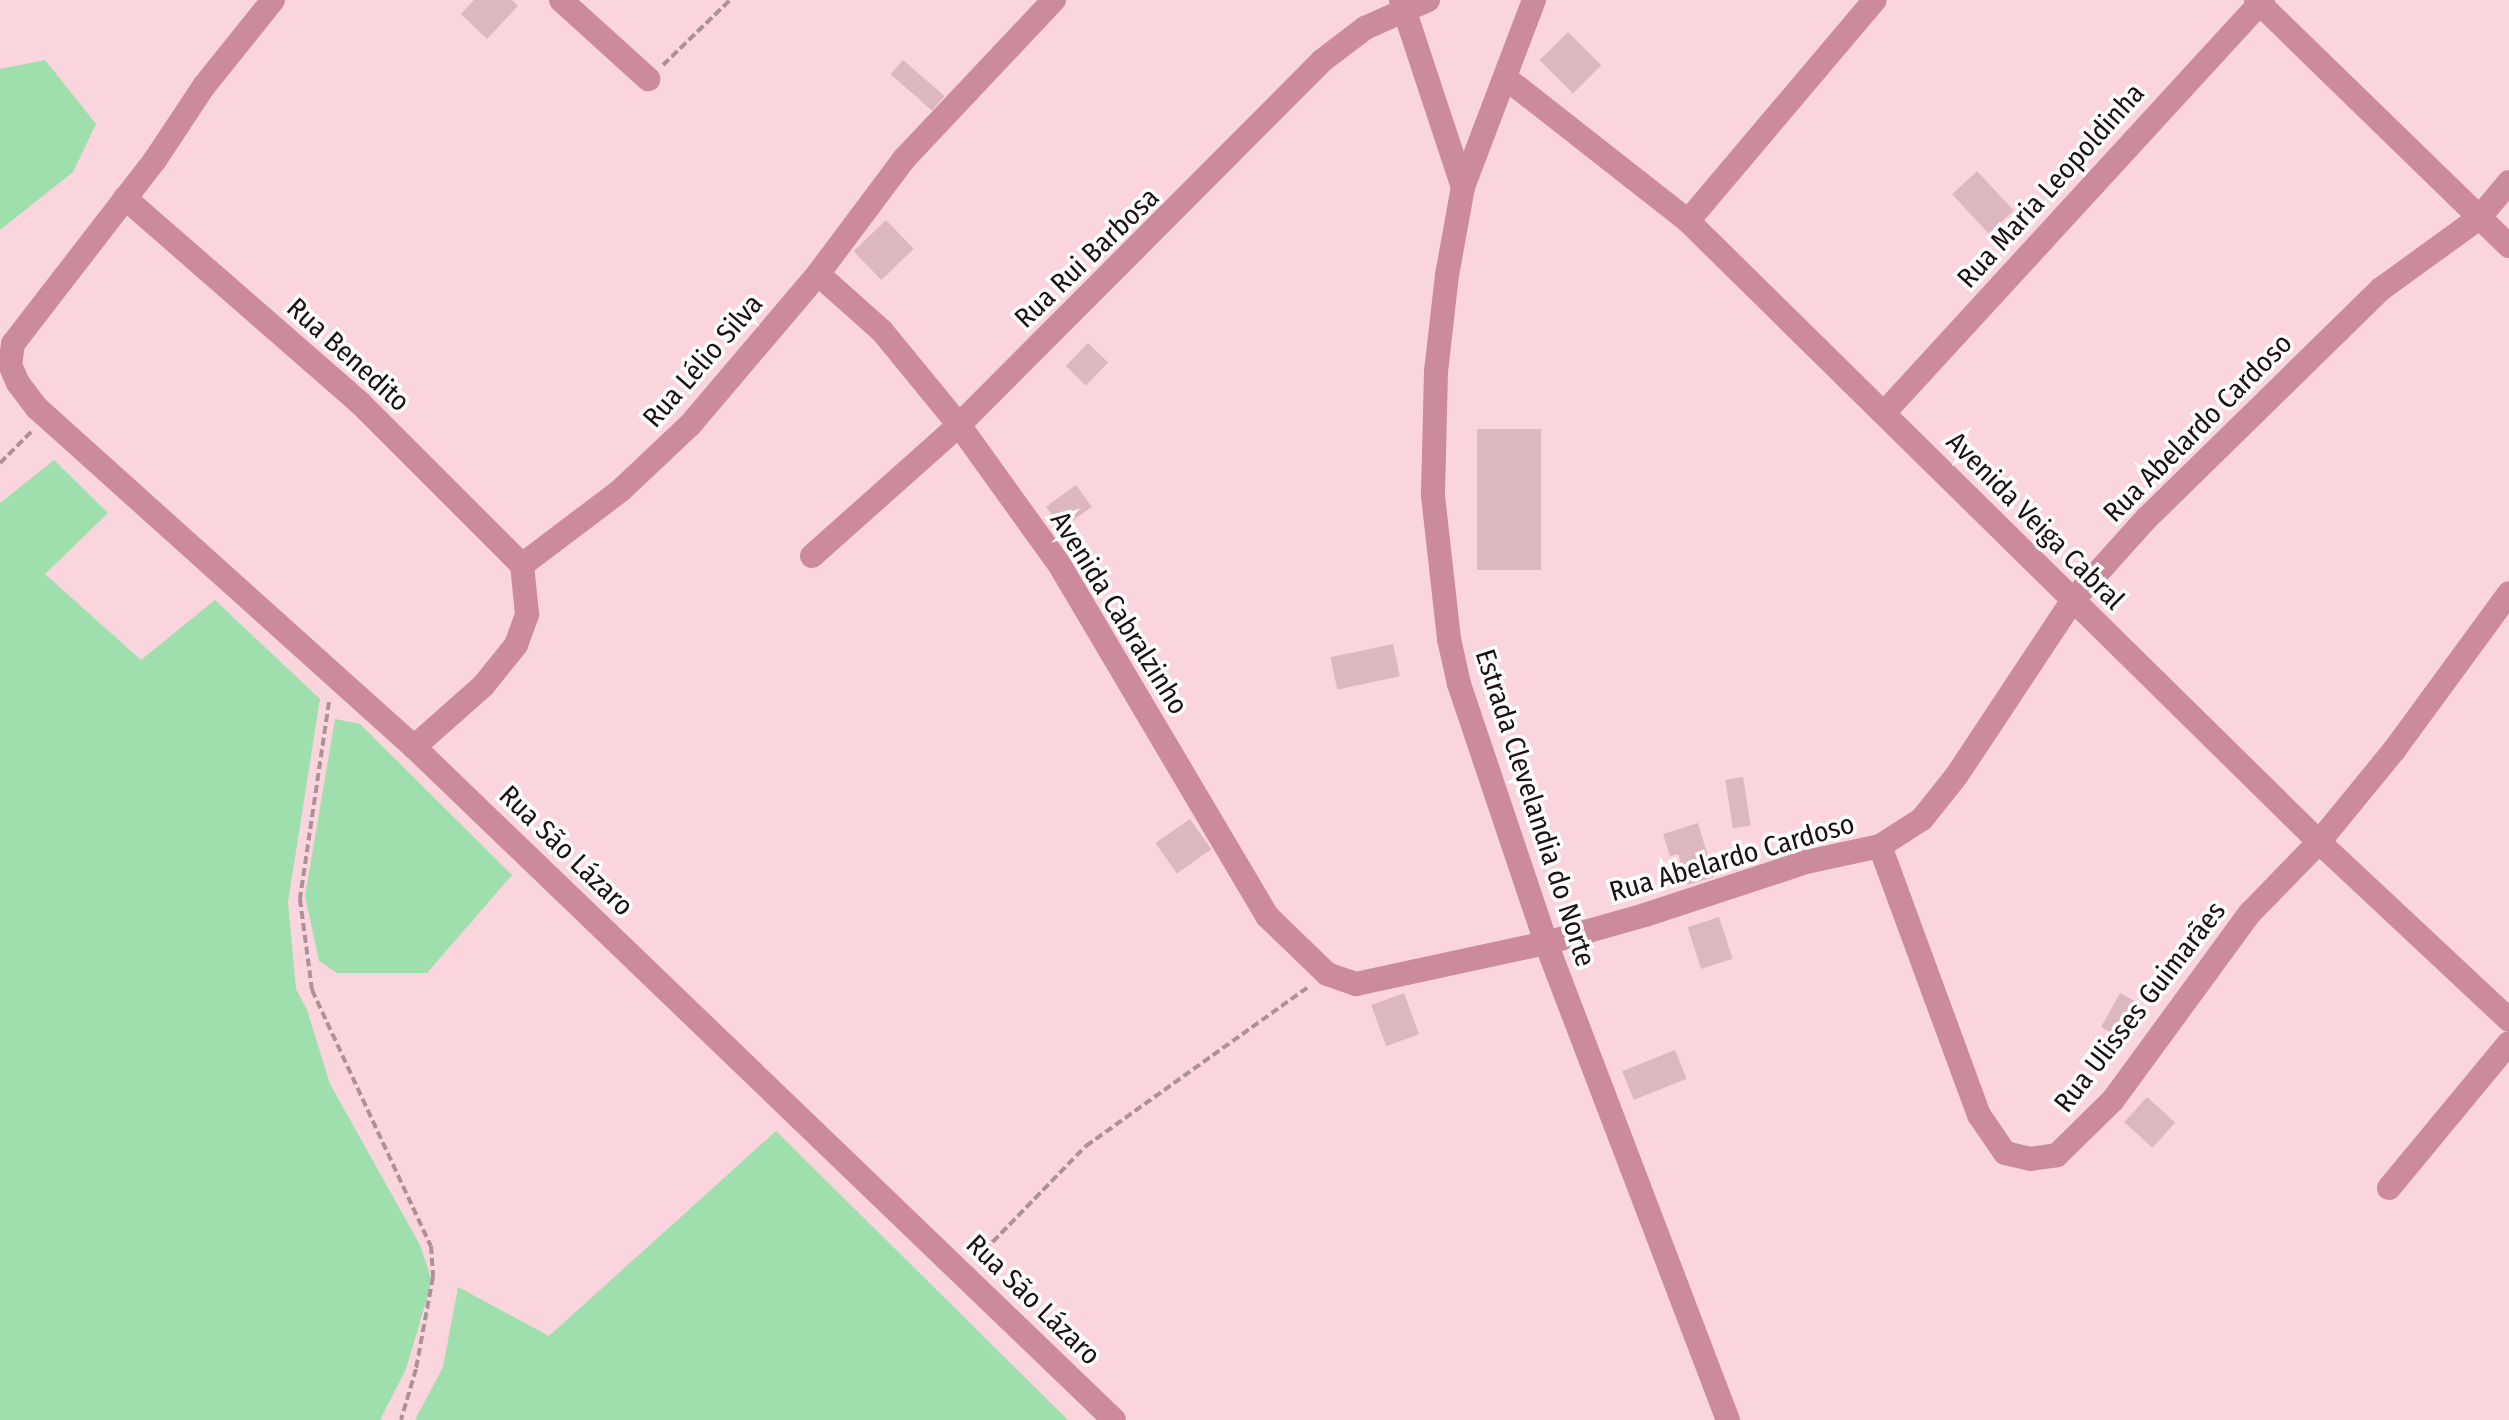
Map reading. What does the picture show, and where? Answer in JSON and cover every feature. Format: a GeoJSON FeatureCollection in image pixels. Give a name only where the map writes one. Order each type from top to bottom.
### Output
{"type":"FeatureCollection","features":[{"type":"Feature","properties":{"kind":"street","name":"Rua São Lázaro"},"geometry":{"type":"LineString","coordinates":[[273,0],[204,86],[125,198],[13,344],[10,365],[46,416],[414,747],[1114,1420]]}},
{"type":"Feature","properties":{"kind":"street"},"geometry":{"type":"LineString","coordinates":[[561,0],[648,79]]}},
{"type":"Feature","properties":{"kind":"street","name":"Rua Lélio Silva"},"geometry":{"type":"LineString","coordinates":[[522,565],[645,470],[690,425],[818,274],[904,159],[1054,0]]}},
{"type":"Feature","properties":{"kind":"street"},"geometry":{"type":"LineString","coordinates":[[1463,187],[1507,79],[1534,0]]}},
{"type":"Feature","properties":{"kind":"street"},"geometry":{"type":"LineString","coordinates":[[1688,221],[1875,0]]}},
{"type":"Feature","properties":{"kind":"street"},"geometry":{"type":"LineString","coordinates":[[2260,1],[2509,246]]}},
{"type":"Feature","properties":{"kind":"street","name":"Rua Maria Leopoldinha"},"geometry":{"type":"LineString","coordinates":[[1884,413],[2260,1]]}},
{"type":"Feature","properties":{"kind":"street"},"geometry":{"type":"LineString","coordinates":[[1412,3],[1463,187]]}},
{"type":"Feature","properties":{"kind":"street","name":"Rua Rui Barbosa"},"geometry":{"type":"LineString","coordinates":[[812,556],[959,425],[1198,191],[1323,60],[1365,28],[1412,3]]}},
{"type":"Feature","properties":{"kind":"street","name":"Avenida Veiga Cabral"},"geometry":{"type":"LineString","coordinates":[[1507,79],[1688,221],[2319,842],[2509,1020]]}},
{"type":"Feature","properties":{"kind":"street","name":"Rua Abelardo Cardoso"},"geometry":{"type":"LineString","coordinates":[[1356,984],[1546,943],[1806,862],[1880,846],[1922,819],[1957,775],[2073,600],[2146,519],[2381,289],[2479,218],[2509,182]]}},
{"type":"Feature","properties":{"kind":"street","name":"Estrada Clevelandia do Norte"},"geometry":{"type":"LineString","coordinates":[[1463,187],[1436,371],[1433,496],[1440,573],[1459,684],[1546,943],[1728,1420]]}},
{"type":"Feature","properties":{"kind":"street","name":"Rua Benedito"},"geometry":{"type":"LineString","coordinates":[[125,198],[360,403],[522,565]]}},
{"type":"Feature","properties":{"kind":"street","name":"Avenida Cabralzinho"},"geometry":{"type":"LineString","coordinates":[[818,274],[882,331],[959,425],[1059,564],[1267,916],[1327,974],[1356,984]]}},
{"type":"Feature","properties":{"kind":"street"},"geometry":{"type":"LineString","coordinates":[[414,747],[483,686],[516,645],[527,614],[522,565]]}},
{"type":"Feature","properties":{"kind":"street","name":"Rua Ulisses Guimarães"},"geometry":{"type":"LineString","coordinates":[[1880,846],[1979,1115],[2005,1153],[2030,1159],[2057,1155],[2084,1132],[2250,913],[2319,842],[2395,749],[2509,593]]}},
{"type":"Feature","properties":{"kind":"street"},"geometry":{"type":"LineString","coordinates":[[2389,1188],[2509,1043]]}},
{"type":"Feature","properties":{"kind":"path"},"geometry":{"type":"LineString","coordinates":[[648,79],[730,0]]}},
{"type":"Feature","properties":{"kind":"path"},"geometry":{"type":"LineString","coordinates":[[0,463],[46,416]]}},
{"type":"Feature","properties":{"kind":"path"},"geometry":{"type":"LineString","coordinates":[[317,662],[330,705],[300,899],[312,990],[431,1246],[433,1277],[401,1420]]}},
{"type":"Feature","properties":{"kind":"path"},"geometry":{"type":"LineString","coordinates":[[962,1273],[1086,1146],[1327,974]]}},
{"type":"Feature","properties":{"kind":"green space"},"geometry":{"type":"Polygon","coordinates":[[[45,60],[96,124],[73,172],[0,230],[0,69],[45,60]]]}},
{"type":"Feature","properties":{"kind":"green space"},"geometry":{"type":"Polygon","coordinates":[[[54,460],[108,513],[45,574],[141,660],[215,600],[320,699],[288,902],[296,989],[307,1010],[330,1084],[420,1245],[432,1281],[406,1369],[380,1420],[0,1420],[0,503],[54,460]]]}},
{"type":"Feature","properties":{"kind":"green space"},"geometry":{"type":"Polygon","coordinates":[[[335,719],[360,724],[512,875],[427,973],[337,973],[319,961],[305,896],[335,719]]]}},
{"type":"Feature","properties":{"kind":"green space"},"geometry":{"type":"Polygon","coordinates":[[[776,1131],[1068,1420],[415,1420],[443,1367],[458,1287],[549,1336],[776,1131]]]}},
{"type":"Feature","properties":{"kind":"building"},"geometry":{"type":"Polygon","coordinates":[[[474,0],[512,0],[518,6],[487,39],[461,14],[474,0]]]}},
{"type":"Feature","properties":{"kind":"building"},"geometry":{"type":"Polygon","coordinates":[[[1568,32],[1601,65],[1573,94],[1540,60],[1568,32]]]}},
{"type":"Feature","properties":{"kind":"building"},"geometry":{"type":"Polygon","coordinates":[[[903,60],[945,96],[932,110],[891,74],[903,60]]]}},
{"type":"Feature","properties":{"kind":"building"},"geometry":{"type":"Polygon","coordinates":[[[1977,171],[2014,210],[1989,234],[1952,194],[1977,171]]]}},
{"type":"Feature","properties":{"kind":"building"},"geometry":{"type":"Polygon","coordinates":[[[886,220],[914,249],[881,280],[854,251],[886,220]]]}},
{"type":"Feature","properties":{"kind":"building"},"geometry":{"type":"Polygon","coordinates":[[[1088,343],[1108,362],[1086,385],[1066,366],[1088,343]]]}},
{"type":"Feature","properties":{"kind":"building"},"geometry":{"type":"Polygon","coordinates":[[[1477,429],[1541,429],[1541,570],[1477,570],[1477,429]]]}},
{"type":"Feature","properties":{"kind":"building"},"geometry":{"type":"Polygon","coordinates":[[[1076,485],[1092,507],[1062,529],[1046,507],[1076,485]]]}},
{"type":"Feature","properties":{"kind":"building"},"geometry":{"type":"Polygon","coordinates":[[[1393,644],[1400,676],[1337,690],[1330,657],[1393,644]]]}},
{"type":"Feature","properties":{"kind":"building"},"geometry":{"type":"Polygon","coordinates":[[[1743,777],[1751,825],[1733,828],[1725,780],[1743,777]]]}},
{"type":"Feature","properties":{"kind":"building"},"geometry":{"type":"Polygon","coordinates":[[[1190,819],[1211,849],[1177,873],[1156,843],[1190,819]]]}},
{"type":"Feature","properties":{"kind":"building"},"geometry":{"type":"Polygon","coordinates":[[[1698,823],[1714,877],[1687,885],[1678,854],[1670,856],[1663,834],[1698,823]]]}},
{"type":"Feature","properties":{"kind":"building"},"geometry":{"type":"Polygon","coordinates":[[[1719,917],[1733,959],[1701,969],[1688,927],[1719,917]]]}},
{"type":"Feature","properties":{"kind":"building"},"geometry":{"type":"Polygon","coordinates":[[[1404,993],[1419,1034],[1386,1046],[1371,1005],[1404,993]]]}},
{"type":"Feature","properties":{"kind":"building"},"geometry":{"type":"Polygon","coordinates":[[[2120,993],[2147,1008],[2128,1042],[2101,1027],[2120,993]]]}},
{"type":"Feature","properties":{"kind":"building"},"geometry":{"type":"Polygon","coordinates":[[[1675,1050],[1687,1079],[1634,1100],[1622,1071],[1675,1050]]]}},
{"type":"Feature","properties":{"kind":"building"},"geometry":{"type":"Polygon","coordinates":[[[2147,1097],[2175,1122],[2152,1148],[2124,1122],[2147,1097]]]}}]}
